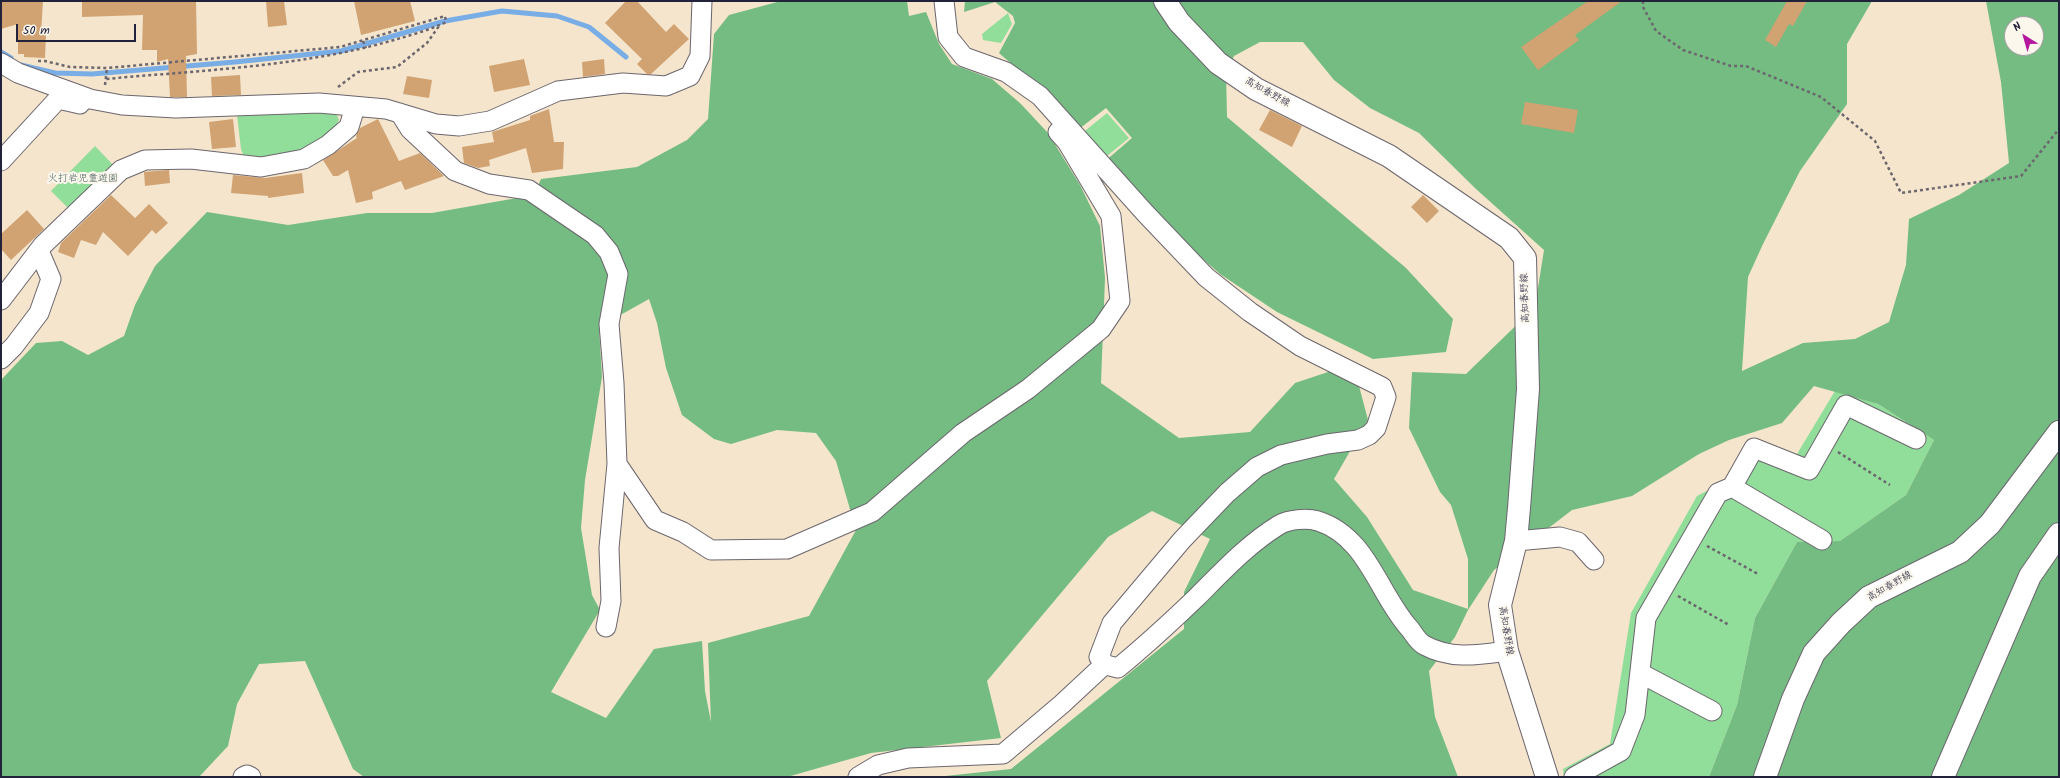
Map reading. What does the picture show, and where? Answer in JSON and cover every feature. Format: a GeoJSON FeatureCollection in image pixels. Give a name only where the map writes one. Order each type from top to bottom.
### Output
{"type":"FeatureCollection","features":[{"type":"Feature","properties":{"kind":"main road","name":"高知春野線"},"geometry":{"type":"LineString","coordinates":[[1165,1],[1179,22],[1218,63],[1256,89],[1389,156],[1509,238],[1525,258],[1528,389],[1516,541],[1500,605],[1507,651],[1546,777]]}},
{"type":"Feature","properties":{"kind":"main road","name":"高知春野線"},"geometry":{"type":"LineString","coordinates":[[1765,777],[1793,699],[1814,653],[1841,623],[1869,597],[1960,552],[1990,524],[2059,432]]}},
{"type":"Feature","properties":{"kind":"main road"},"geometry":{"type":"LineString","coordinates":[[1943,777],[2030,576],[2059,534]]}},
{"type":"Feature","properties":{"kind":"street"},"geometry":{"type":"LineString","coordinates":[[1,63],[18,73],[54,86],[97,100],[122,105],[176,108],[319,103],[386,109],[436,124],[459,126],[490,121],[558,91],[623,83],[666,86],[690,76],[700,56],[702,1]]}},
{"type":"Feature","properties":{"kind":"street"},"geometry":{"type":"LineString","coordinates":[[944,1],[948,37],[964,58],[1006,72],[1040,96],[1146,214],[1206,277],[1250,312],[1300,346],[1382,388],[1386,397],[1376,428],[1369,435],[1358,440],[1327,444],[1281,454],[1257,467],[1227,493],[1182,540],[1112,623],[1099,657],[1105,664],[1118,668],[1157,636],[1239,556],[1281,524],[1308,518],[1325,524],[1343,535],[1362,553],[1401,620],[1423,644],[1449,655],[1469,656],[1507,651]]}},
{"type":"Feature","properties":{"kind":"street"},"geometry":{"type":"LineString","coordinates":[[617,464],[655,520],[683,532],[711,550],[787,549],[872,512],[963,433],[1028,389],[1101,329],[1120,301],[1111,216],[1067,142],[1006,72]]}},
{"type":"Feature","properties":{"kind":"street"},"geometry":{"type":"LineString","coordinates":[[1,151],[42,106],[54,86]]}},
{"type":"Feature","properties":{"kind":"street"},"geometry":{"type":"LineString","coordinates":[[1,161],[58,99],[90,106],[97,100]]}},
{"type":"Feature","properties":{"kind":"street"},"geometry":{"type":"LineString","coordinates":[[1,300],[39,251],[121,170],[145,160],[191,159],[261,167],[304,159],[328,145],[349,127],[355,107]]}},
{"type":"Feature","properties":{"kind":"street"},"geometry":{"type":"LineString","coordinates":[[400,114],[410,129],[454,171],[489,184],[529,190],[595,235],[609,252],[618,274],[609,324],[614,383],[617,464],[609,548],[611,601],[606,626]]}},
{"type":"Feature","properties":{"kind":"street"},"geometry":{"type":"LineString","coordinates":[[1,359],[14,346],[39,313],[51,279],[39,251]]}},
{"type":"Feature","properties":{"kind":"street"},"geometry":{"type":"LineString","coordinates":[[1574,777],[1621,750],[1635,715],[1646,618],[1718,494],[1732,487],[1754,448],[1809,470],[1846,405],[1916,439]]}},
{"type":"Feature","properties":{"kind":"street"},"geometry":{"type":"LineString","coordinates":[[1732,487],[1822,540]]}},
{"type":"Feature","properties":{"kind":"street"},"geometry":{"type":"LineString","coordinates":[[1516,541],[1560,537],[1578,542],[1594,560]]}},
{"type":"Feature","properties":{"kind":"street"},"geometry":{"type":"LineString","coordinates":[[858,777],[878,766],[908,758],[1002,754],[1062,704],[1105,664]]}},
{"type":"Feature","properties":{"kind":"street"},"geometry":{"type":"LineString","coordinates":[[1640,673],[1712,711]]}},
{"type":"Feature","properties":{"kind":"street"},"geometry":{"type":"LineString","coordinates":[[243,777],[247,775],[251,777]]}},
{"type":"Feature","properties":{"kind":"path"},"geometry":{"type":"LineString","coordinates":[[1643,1],[1644,7],[1656,31],[1683,50],[1731,66],[1746,66],[1821,97],[1875,141],[1902,193],[2021,176],[2059,129]]}},
{"type":"Feature","properties":{"kind":"path"},"geometry":{"type":"LineString","coordinates":[[45,61],[70,67],[107,68],[340,47],[445,16],[446,22],[439,26],[366,48],[281,62],[106,79],[107,68]]}},
{"type":"Feature","properties":{"kind":"path"},"geometry":{"type":"LineString","coordinates":[[335,89],[358,72],[397,67],[427,44],[439,26]]}},
{"type":"Feature","properties":{"kind":"path"},"geometry":{"type":"LineString","coordinates":[[363,41],[366,48]]}},
{"type":"Feature","properties":{"kind":"path"},"geometry":{"type":"LineString","coordinates":[[1825,444],[1890,485]]}},
{"type":"Feature","properties":{"kind":"path"},"geometry":{"type":"LineString","coordinates":[[1692,538],[1758,574]]}},
{"type":"Feature","properties":{"kind":"path"},"geometry":{"type":"LineString","coordinates":[[1664,588],[1729,625]]}},
{"type":"Feature","properties":{"kind":"green space"},"geometry":{"type":"Polygon","coordinates":[[[781,1],[907,1],[909,16],[926,12],[939,44],[952,64],[992,79],[1021,104],[1048,133],[1080,185],[1100,226],[1105,278],[1101,383],[1179,438],[1250,432],[1295,383],[1331,371],[1358,382],[1368,420],[1334,479],[1367,517],[1413,590],[1468,609],[1468,559],[1451,505],[1440,492],[1409,428],[1412,372],[1466,374],[1535,307],[1544,250],[1476,189],[1419,133],[1370,108],[1334,80],[1303,42],[1260,42],[1234,56],[1226,71],[1227,117],[1406,268],[1453,319],[1446,352],[1373,359],[1277,312],[1220,274],[1169,229],[1104,162],[1132,138],[1106,108],[1079,129],[1045,93],[999,53],[1015,23],[1013,16],[995,2],[964,12],[965,1],[1872,1],[1847,44],[1847,104],[1800,171],[1748,277],[1742,371],[1803,343],[1855,339],[1889,322],[1906,265],[1909,219],[1959,195],[2009,163],[2001,82],[1986,1],[2059,1],[2059,777],[1709,777],[1737,705],[1755,618],[1797,542],[1840,541],[1906,495],[1934,440],[1878,404],[1814,386],[1782,423],[1729,440],[1699,454],[1632,496],[1572,510],[1494,570],[1468,610],[1455,637],[1429,671],[1435,717],[1458,777],[936,777],[1011,769],[1184,629],[1184,592],[1210,539],[1152,511],[1108,537],[987,681],[1001,738],[871,753],[787,777],[364,777],[353,769],[305,661],[259,664],[237,704],[228,746],[199,777],[1,777],[1,380],[36,343],[62,341],[88,355],[124,336],[135,305],[155,266],[207,212],[288,225],[367,213],[432,213],[534,195],[541,179],[637,167],[687,140],[708,119],[714,34],[729,15],[781,1]],[[649,299],[599,327],[602,377],[585,480],[581,528],[592,595],[600,610],[551,692],[606,718],[654,649],[702,641],[705,691],[711,722],[708,643],[809,616],[856,530],[836,461],[816,433],[777,430],[731,444],[714,439],[682,415],[666,368],[657,323],[649,299]]]}},
{"type":"Feature","properties":{"kind":"green space"},"geometry":{"type":"Polygon","coordinates":[[[1008,13],[1012,24],[1001,43],[983,40],[982,34],[1008,13]]]}},
{"type":"Feature","properties":{"kind":"green space"},"geometry":{"type":"Polygon","coordinates":[[[308,108],[335,111],[339,120],[323,139],[298,150],[270,156],[244,157],[241,149],[237,115],[308,108]]]}},
{"type":"Feature","properties":{"kind":"green space"},"geometry":{"type":"Polygon","coordinates":[[[1107,113],[1129,138],[1102,160],[1080,135],[1107,113]]]}},
{"type":"Feature","properties":{"kind":"green space","name":"火打岩児童遊園"},"geometry":{"type":"Polygon","coordinates":[[[95,146],[115,167],[71,211],[51,191],[95,146]]]}},
{"type":"Feature","properties":{"kind":"green space"},"geometry":{"type":"Polygon","coordinates":[[[1835,391],[1878,404],[1934,440],[1906,495],[1840,541],[1797,542],[1755,618],[1737,705],[1709,777],[1564,777],[1563,769],[1610,744],[1631,613],[1697,496],[1726,481],[1746,442],[1757,442],[1797,454],[1835,391]]]}},
{"type":"Feature","properties":{"kind":"building"},"geometry":{"type":"Polygon","coordinates":[[[1,1],[43,1],[41,34],[46,34],[45,58],[24,57],[24,54],[18,54],[18,24],[1,29],[1,1]]]}},
{"type":"Feature","properties":{"kind":"building"},"geometry":{"type":"Polygon","coordinates":[[[82,1],[196,1],[197,54],[186,56],[187,97],[170,97],[168,59],[157,62],[157,50],[142,50],[143,15],[82,17],[82,1]]]}},
{"type":"Feature","properties":{"kind":"building"},"geometry":{"type":"Polygon","coordinates":[[[266,1],[284,1],[287,25],[268,27],[266,1]]]}},
{"type":"Feature","properties":{"kind":"building"},"geometry":{"type":"Polygon","coordinates":[[[354,1],[410,1],[415,21],[361,35],[354,1]]]}},
{"type":"Feature","properties":{"kind":"building"},"geometry":{"type":"Polygon","coordinates":[[[626,1],[637,1],[666,32],[674,24],[689,39],[651,74],[647,74],[637,64],[642,59],[605,23],[626,1]]]}},
{"type":"Feature","properties":{"kind":"building"},"geometry":{"type":"Polygon","coordinates":[[[1588,1],[1622,1],[1575,35],[1579,40],[1538,70],[1521,47],[1588,1]]]}},
{"type":"Feature","properties":{"kind":"building"},"geometry":{"type":"Polygon","coordinates":[[[1787,1],[1807,1],[1793,26],[1789,24],[1776,47],[1765,40],[1787,1]]]}},
{"type":"Feature","properties":{"kind":"building"},"geometry":{"type":"Polygon","coordinates":[[[524,59],[530,85],[494,92],[489,66],[524,59]]]}},
{"type":"Feature","properties":{"kind":"building"},"geometry":{"type":"Polygon","coordinates":[[[604,59],[605,74],[583,77],[582,62],[604,59]]]}},
{"type":"Feature","properties":{"kind":"building"},"geometry":{"type":"Polygon","coordinates":[[[240,75],[241,95],[212,96],[211,77],[240,75]]]}},
{"type":"Feature","properties":{"kind":"building"},"geometry":{"type":"Polygon","coordinates":[[[407,76],[432,80],[429,98],[403,94],[407,76]]]}},
{"type":"Feature","properties":{"kind":"building"},"geometry":{"type":"Polygon","coordinates":[[[1525,102],[1578,110],[1574,133],[1521,124],[1525,102]]]}},
{"type":"Feature","properties":{"kind":"building"},"geometry":{"type":"Polygon","coordinates":[[[549,109],[554,142],[564,142],[563,169],[532,173],[526,148],[489,160],[490,166],[478,168],[464,163],[462,147],[494,142],[492,132],[530,120],[530,116],[549,109]]]}},
{"type":"Feature","properties":{"kind":"building"},"geometry":{"type":"Polygon","coordinates":[[[1270,110],[1302,126],[1292,147],[1259,130],[1270,110]]]}},
{"type":"Feature","properties":{"kind":"building"},"geometry":{"type":"Polygon","coordinates":[[[233,119],[236,147],[212,149],[209,122],[233,119]]]}},
{"type":"Feature","properties":{"kind":"building"},"geometry":{"type":"Polygon","coordinates":[[[378,119],[399,161],[420,153],[444,176],[405,190],[401,181],[372,192],[373,199],[356,203],[348,170],[338,176],[333,176],[323,160],[357,138],[356,136],[360,128],[378,119]]]}},
{"type":"Feature","properties":{"kind":"building"},"geometry":{"type":"Polygon","coordinates":[[[169,170],[170,183],[145,186],[144,172],[169,170]]]}},
{"type":"Feature","properties":{"kind":"building"},"geometry":{"type":"Polygon","coordinates":[[[302,173],[304,193],[268,198],[268,196],[231,193],[233,175],[265,178],[302,173]]]}},
{"type":"Feature","properties":{"kind":"building"},"geometry":{"type":"Polygon","coordinates":[[[111,195],[135,218],[149,204],[168,223],[156,234],[152,230],[128,256],[103,232],[96,245],[81,240],[74,258],[58,252],[61,243],[111,195]]]}},
{"type":"Feature","properties":{"kind":"building"},"geometry":{"type":"Polygon","coordinates":[[[1423,195],[1439,211],[1427,223],[1411,207],[1423,195]]]}},
{"type":"Feature","properties":{"kind":"building"},"geometry":{"type":"Polygon","coordinates":[[[27,210],[44,229],[11,260],[1,249],[1,234],[27,210]]]}},
{"type":"Feature","properties":{"kind":"waterway"},"geometry":{"type":"LineString","coordinates":[[21,65],[55,73],[92,74],[235,62],[341,51],[445,21],[502,11],[557,16],[589,27],[626,57]]}},
{"type":"Feature","properties":{"kind":"waterway"},"geometry":{"type":"LineString","coordinates":[[1,52],[11,58]]}}]}
